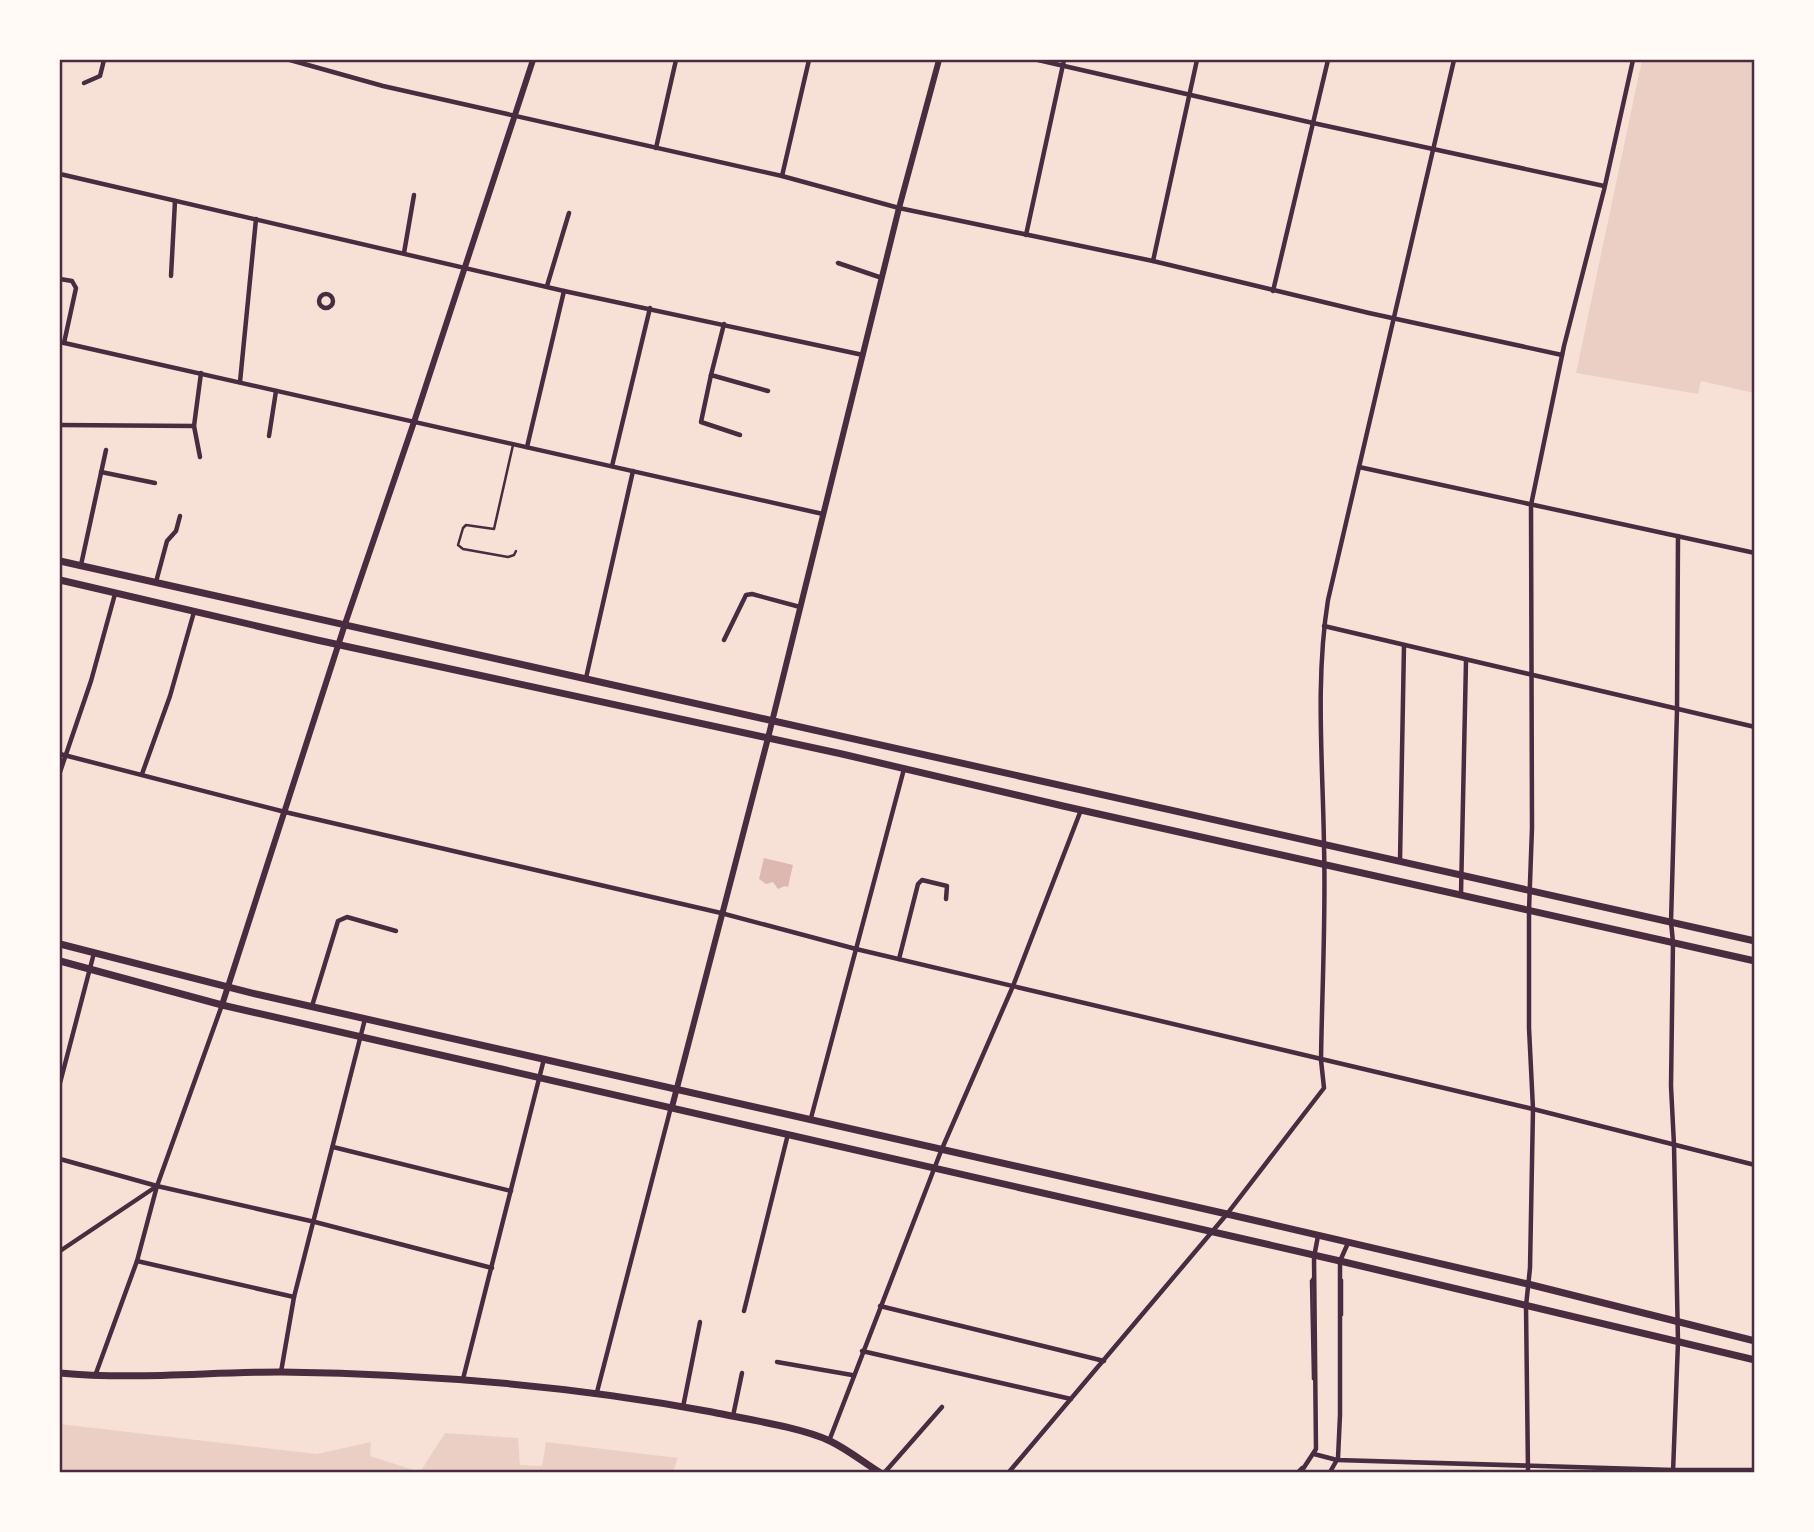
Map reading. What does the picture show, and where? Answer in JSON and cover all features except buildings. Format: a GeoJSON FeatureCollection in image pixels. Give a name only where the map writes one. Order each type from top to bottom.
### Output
{"type":"FeatureCollection","features":[{"type":"Feature","properties":{"kind":"main road"},"geometry":{"type":"LineString","coordinates":[[60,561],[1755,941]]}},
{"type":"Feature","properties":{"kind":"main road"},"geometry":{"type":"LineString","coordinates":[[60,580],[1755,961]]}},
{"type":"Feature","properties":{"kind":"main road"},"geometry":{"type":"LineString","coordinates":[[60,944],[311,1007],[811,1118],[941,1151],[986,1158],[1528,1284],[1755,1341]]}},
{"type":"Feature","properties":{"kind":"main road"},"geometry":{"type":"LineString","coordinates":[[60,961],[222,1005],[1340,1261],[1755,1360]]}},
{"type":"Feature","properties":{"kind":"main road"},"geometry":{"type":"LineString","coordinates":[[60,1373],[95,1376],[281,1372],[463,1379],[597,1392],[733,1416],[829,1441],[878,1472]]}},
{"type":"Feature","properties":{"kind":"street"},"geometry":{"type":"LineString","coordinates":[[84,83],[100,76],[104,60]]}},
{"type":"Feature","properties":{"kind":"street"},"geometry":{"type":"LineString","coordinates":[[290,60],[383,86],[782,176],[899,208],[1153,261],[1273,291],[1562,355]]}},
{"type":"Feature","properties":{"kind":"street"},"geometry":{"type":"LineString","coordinates":[[95,1376],[137,1261],[158,1185],[222,1005],[345,624],[533,60]]}},
{"type":"Feature","properties":{"kind":"street"},"geometry":{"type":"LineString","coordinates":[[656,148],[676,60]]}},
{"type":"Feature","properties":{"kind":"street"},"geometry":{"type":"LineString","coordinates":[[782,176],[808,60]]}},
{"type":"Feature","properties":{"kind":"street"},"geometry":{"type":"LineString","coordinates":[[597,1392],[768,738],[899,208],[939,60]]}},
{"type":"Feature","properties":{"kind":"street"},"geometry":{"type":"LineString","coordinates":[[1038,60],[1064,63],[1313,123],[1604,187]]}},
{"type":"Feature","properties":{"kind":"street"},"geometry":{"type":"LineString","coordinates":[[1153,261],[1196,60]]}},
{"type":"Feature","properties":{"kind":"street"},"geometry":{"type":"LineString","coordinates":[[1273,291],[1328,60]]}},
{"type":"Feature","properties":{"kind":"street"},"geometry":{"type":"LineString","coordinates":[[1009,1472],[1227,1214],[1321,1094],[1324,1084],[1321,1060],[1325,864],[1322,731],[1324,626],[1454,60]]}},
{"type":"Feature","properties":{"kind":"street"},"geometry":{"type":"LineString","coordinates":[[1528,1470],[1526,1306],[1533,1109],[1529,1028],[1532,828],[1531,505],[1564,346],[1633,60]]}},
{"type":"Feature","properties":{"kind":"street"},"geometry":{"type":"LineString","coordinates":[[1026,235],[1064,63]]}},
{"type":"Feature","properties":{"kind":"street"},"geometry":{"type":"LineString","coordinates":[[60,174],[564,291],[863,355]]}},
{"type":"Feature","properties":{"kind":"street"},"geometry":{"type":"LineString","coordinates":[[404,253],[414,195]]}},
{"type":"Feature","properties":{"kind":"street"},"geometry":{"type":"LineString","coordinates":[[171,276],[175,201]]}},
{"type":"Feature","properties":{"kind":"street"},"geometry":{"type":"LineString","coordinates":[[547,286],[569,214]]}},
{"type":"Feature","properties":{"kind":"street"},"geometry":{"type":"LineString","coordinates":[[240,382],[256,219]]}},
{"type":"Feature","properties":{"kind":"street"},"geometry":{"type":"LineString","coordinates":[[838,263],[882,278]]}},
{"type":"Feature","properties":{"kind":"street"},"geometry":{"type":"LineString","coordinates":[[60,279],[72,281],[76,288],[62,342],[824,514]]}},
{"type":"Feature","properties":{"kind":"street"},"geometry":{"type":"LineString","coordinates":[[527,447],[564,291]]}},
{"type":"Feature","properties":{"kind":"street"},"geometry":{"type":"LineString","coordinates":[[612,466],[650,308]]}},
{"type":"Feature","properties":{"kind":"street"},"geometry":{"type":"LineString","coordinates":[[724,324],[701,422],[740,435]]}},
{"type":"Feature","properties":{"kind":"street"},"geometry":{"type":"LineString","coordinates":[[200,457],[194,426],[201,373]]}},
{"type":"Feature","properties":{"kind":"street"},"geometry":{"type":"LineString","coordinates":[[711,375],[768,391]]}},
{"type":"Feature","properties":{"kind":"street"},"geometry":{"type":"LineString","coordinates":[[269,436],[276,391]]}},
{"type":"Feature","properties":{"kind":"street"},"geometry":{"type":"LineString","coordinates":[[60,425],[194,426]]}},
{"type":"Feature","properties":{"kind":"street"},"geometry":{"type":"LineString","coordinates":[[81,565],[106,450]]}},
{"type":"Feature","properties":{"kind":"street"},"geometry":{"type":"LineString","coordinates":[[1359,467],[1755,553]]}},
{"type":"Feature","properties":{"kind":"street"},"geometry":{"type":"LineString","coordinates":[[586,679],[633,471]]}},
{"type":"Feature","properties":{"kind":"street"},"geometry":{"type":"LineString","coordinates":[[101,472],[155,483]]}},
{"type":"Feature","properties":{"kind":"street"},"geometry":{"type":"LineString","coordinates":[[156,582],[167,541],[176,531],[180,516]]}},
{"type":"Feature","properties":{"kind":"street"},"geometry":{"type":"LineString","coordinates":[[1673,1471],[1678,1342],[1671,1086],[1671,922],[1677,710],[1678,536]]}},
{"type":"Feature","properties":{"kind":"street"},"geometry":{"type":"LineString","coordinates":[[60,772],[62,755],[91,681],[115,594]]}},
{"type":"Feature","properties":{"kind":"street"},"geometry":{"type":"LineString","coordinates":[[724,640],[746,595],[752,594],[800,607]]}},
{"type":"Feature","properties":{"kind":"street"},"geometry":{"type":"LineString","coordinates":[[142,774],[170,696],[194,612]]}},
{"type":"Feature","properties":{"kind":"street"},"geometry":{"type":"LineString","coordinates":[[1324,626],[1755,727]]}},
{"type":"Feature","properties":{"kind":"street"},"geometry":{"type":"LineString","coordinates":[[1400,861],[1404,645]]}},
{"type":"Feature","properties":{"kind":"street"},"geometry":{"type":"LineString","coordinates":[[1461,894],[1466,661]]}},
{"type":"Feature","properties":{"kind":"street"},"geometry":{"type":"LineString","coordinates":[[62,755],[285,812],[721,913],[856,949],[1533,1109],[1755,1165]]}},
{"type":"Feature","properties":{"kind":"street"},"geometry":{"type":"LineString","coordinates":[[811,1118],[904,769]]}},
{"type":"Feature","properties":{"kind":"street"},"geometry":{"type":"LineString","coordinates":[[829,1441],[852,1375],[934,1168],[1013,986],[1081,810]]}},
{"type":"Feature","properties":{"kind":"street"},"geometry":{"type":"LineString","coordinates":[[899,959],[918,884],[922,880],[947,886],[946,898]]}},
{"type":"Feature","properties":{"kind":"street"},"geometry":{"type":"LineString","coordinates":[[311,1007],[338,921],[347,917],[396,930]]}},
{"type":"Feature","properties":{"kind":"street"},"geometry":{"type":"LineString","coordinates":[[60,1083],[94,953]]}},
{"type":"Feature","properties":{"kind":"street"},"geometry":{"type":"LineString","coordinates":[[281,1372],[294,1297],[365,1019]]}},
{"type":"Feature","properties":{"kind":"street"},"geometry":{"type":"LineString","coordinates":[[463,1379],[544,1059]]}},
{"type":"Feature","properties":{"kind":"street"},"geometry":{"type":"LineString","coordinates":[[744,1311],[788,1134]]}},
{"type":"Feature","properties":{"kind":"street"},"geometry":{"type":"LineString","coordinates":[[333,1147],[511,1191]]}},
{"type":"Feature","properties":{"kind":"street"},"geometry":{"type":"LineString","coordinates":[[60,1159],[492,1268]]}},
{"type":"Feature","properties":{"kind":"street"},"geometry":{"type":"LineString","coordinates":[[60,1251],[158,1185]]}},
{"type":"Feature","properties":{"kind":"street"},"geometry":{"type":"LineString","coordinates":[[1299,1472],[1314,1454],[1314,1256],[1318,1236]]}},
{"type":"Feature","properties":{"kind":"street"},"geometry":{"type":"LineString","coordinates":[[1332,1471],[1338,1459],[1339,1441],[1340,1261],[1348,1243]]}},
{"type":"Feature","properties":{"kind":"street"},"geometry":{"type":"LineString","coordinates":[[137,1261],[294,1297]]}},
{"type":"Feature","properties":{"kind":"street"},"geometry":{"type":"LineString","coordinates":[[880,1306],[1104,1361]]}},
{"type":"Feature","properties":{"kind":"street"},"geometry":{"type":"LineString","coordinates":[[683,1407],[700,1322]]}},
{"type":"Feature","properties":{"kind":"street"},"geometry":{"type":"LineString","coordinates":[[862,1352],[1071,1399]]}},
{"type":"Feature","properties":{"kind":"street"},"geometry":{"type":"LineString","coordinates":[[777,1362],[852,1375]]}},
{"type":"Feature","properties":{"kind":"street"},"geometry":{"type":"LineString","coordinates":[[733,1416],[742,1373]]}},
{"type":"Feature","properties":{"kind":"street"},"geometry":{"type":"LineString","coordinates":[[886,1472],[942,1407]]}},
{"type":"Feature","properties":{"kind":"street"},"geometry":{"type":"LineString","coordinates":[[1314,1454],[1338,1459],[1528,1470],[1755,1470]]}},
{"type":"Feature","properties":{"kind":"lane"},"geometry":{"type":"LineString","coordinates":[[513,445],[494,529],[466,525],[458,545],[463,549],[508,557],[516,551]]}},
{"type":"Feature","properties":{"kind":"shaded area"},"geometry":{"type":"Polygon","coordinates":[[[1642,60],[1754,60],[1754,393],[1701,381],[1698,394],[1576,373],[1642,60]]]}},
{"type":"Feature","properties":{"kind":"shaded area"},"geometry":{"type":"Polygon","coordinates":[[[764,858],[793,865],[788,887],[778,889],[773,882],[766,884],[759,879],[764,858]]]}},
{"type":"Feature","properties":{"kind":"shaded area"},"geometry":{"type":"Polygon","coordinates":[[[60,1424],[317,1454],[371,1442],[370,1456],[420,1472],[60,1472],[60,1424]]]}},
{"type":"Feature","properties":{"kind":"shaded area"},"geometry":{"type":"Polygon","coordinates":[[[445,1433],[518,1438],[520,1465],[542,1466],[546,1442],[678,1458],[673,1472],[420,1472],[445,1433]]]}}]}
